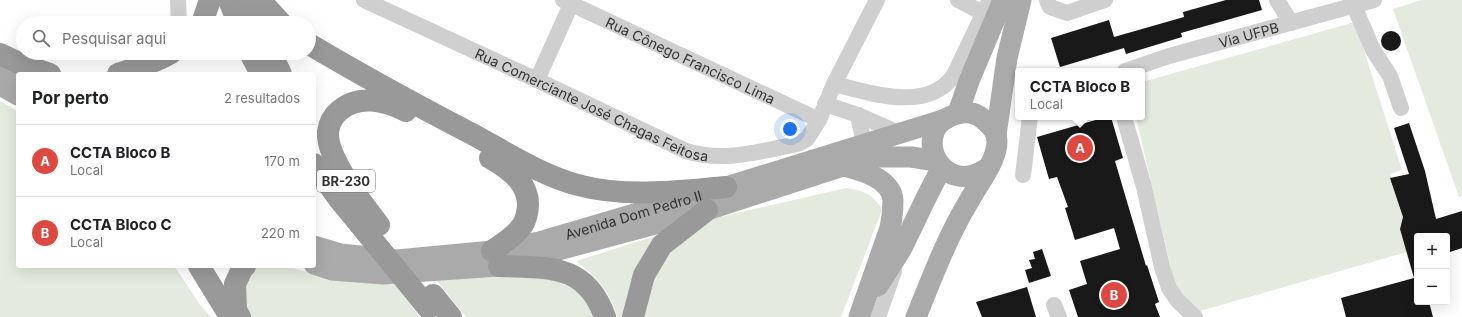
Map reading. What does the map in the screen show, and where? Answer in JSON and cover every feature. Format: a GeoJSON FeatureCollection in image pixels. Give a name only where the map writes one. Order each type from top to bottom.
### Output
{"type":"FeatureCollection","features":[{"type":"Feature","properties":{"kind":"highway"},"geometry":{"type":"LineString","coordinates":[[204,16],[210,0]]}},
{"type":"Feature","properties":{"kind":"highway"},"geometry":{"type":"LineString","coordinates":[[229,0],[235,16]]}},
{"type":"Feature","properties":{"kind":"highway"},"geometry":{"type":"LineString","coordinates":[[247,0],[254,16]]}},
{"type":"Feature","properties":{"kind":"highway"},"geometry":{"type":"LineString","coordinates":[[260,0],[275,16]]}},
{"type":"Feature","properties":{"kind":"highway"},"geometry":{"type":"LineString","coordinates":[[316,48],[357,73],[543,172],[578,185],[612,191],[642,193],[726,187]]}},
{"type":"Feature","properties":{"kind":"highway"},"geometry":{"type":"LineString","coordinates":[[0,54],[18,63],[44,72]]}},
{"type":"Feature","properties":{"kind":"highway"},"geometry":{"type":"LineString","coordinates":[[124,72],[158,60]]}},
{"type":"Feature","properties":{"kind":"highway"},"geometry":{"type":"LineString","coordinates":[[254,60],[260,72]]}},
{"type":"Feature","properties":{"kind":"highway"},"geometry":{"type":"LineString","coordinates":[[274,60],[280,72]]}},
{"type":"Feature","properties":{"kind":"highway"},"geometry":{"type":"LineString","coordinates":[[343,191],[330,146],[328,132],[333,116],[346,104],[362,100],[380,101],[398,107],[502,165],[520,180],[528,198],[528,209],[525,220],[496,259],[574,275],[592,290],[605,317]]}},
{"type":"Feature","properties":{"kind":"highway","name":"BR-230"},"geometry":{"type":"LineString","coordinates":[[316,140],[343,191]]}},
{"type":"Feature","properties":{"kind":"highway","name":"BR-230"},"geometry":{"type":"LineString","coordinates":[[316,166],[343,191],[436,311]]}},
{"type":"Feature","properties":{"kind":"highway"},"geometry":{"type":"LineString","coordinates":[[316,174],[343,191]]}},
{"type":"Feature","properties":{"kind":"highway"},"geometry":{"type":"LineString","coordinates":[[633,317],[644,275],[662,245],[707,210]]}},
{"type":"Feature","properties":{"kind":"highway"},"geometry":{"type":"LineString","coordinates":[[199,268],[232,317]]}},
{"type":"Feature","properties":{"kind":"highway"},"geometry":{"type":"LineString","coordinates":[[240,317],[236,310],[235,284],[243,268]]}},
{"type":"Feature","properties":{"kind":"main road"},"geometry":{"type":"LineString","coordinates":[[952,116],[969,81],[1003,0]]}},
{"type":"Feature","properties":{"kind":"main road"},"geometry":{"type":"LineString","coordinates":[[916,317],[957,220],[990,166],[994,156],[997,146],[996,135],[1007,58],[1021,0]]}},
{"type":"Feature","properties":{"kind":"main road"},"geometry":{"type":"LineString","coordinates":[[0,65],[16,75]]}},
{"type":"Feature","properties":{"kind":"main road"},"geometry":{"type":"LineString","coordinates":[[0,85],[16,94]]}},
{"type":"Feature","properties":{"kind":"main road"},"geometry":{"type":"LineString","coordinates":[[990,166],[971,176],[961,177],[951,174],[939,164],[932,150],[932,138],[937,127],[952,116],[970,113],[981,117],[990,125],[996,135]]}},
{"type":"Feature","properties":{"kind":"main road","name":"Avenida Dom Pedro II"},"geometry":{"type":"LineString","coordinates":[[316,247],[341,254],[397,260],[496,259],[539,242],[726,187],[952,116]]}},
{"type":"Feature","properties":{"kind":"main road","name":"Avenida Dom Pedro II"},"geometry":{"type":"LineString","coordinates":[[316,265],[332,270],[383,274],[496,259],[707,210],[843,166],[878,157],[895,156],[939,164]]}},
{"type":"Feature","properties":{"kind":"main road"},"geometry":{"type":"LineString","coordinates":[[859,317],[902,248],[926,198],[939,164]]}},
{"type":"Feature","properties":{"kind":"main road"},"geometry":{"type":"LineString","coordinates":[[843,166],[870,174],[881,181],[890,191],[893,198],[890,228],[859,317]]}},
{"type":"Feature","properties":{"kind":"street"},"geometry":{"type":"LineString","coordinates":[[178,0],[179,16]]}},
{"type":"Feature","properties":{"kind":"street","name":"Rua Comerciante José Chagas Feitosa"},"geometry":{"type":"LineString","coordinates":[[364,0],[686,151],[700,156],[731,157],[798,144],[803,142],[809,136],[819,120],[834,84],[877,0]]}},
{"type":"Feature","properties":{"kind":"street"},"geometry":{"type":"LineString","coordinates":[[834,84],[894,97],[918,95],[938,90],[954,75],[988,7],[958,0]]}},
{"type":"Feature","properties":{"kind":"street"},"geometry":{"type":"LineString","coordinates":[[1047,0],[1050,7],[1068,13],[1105,0]]}},
{"type":"Feature","properties":{"kind":"street"},"geometry":{"type":"LineString","coordinates":[[1277,0],[1291,23]]}},
{"type":"Feature","properties":{"kind":"street","name":"Via UFPB"},"geometry":{"type":"LineString","coordinates":[[1134,68],[1169,56],[1374,0]]}},
{"type":"Feature","properties":{"kind":"street"},"geometry":{"type":"LineString","coordinates":[[537,80],[569,1]]}},
{"type":"Feature","properties":{"kind":"street","name":"Rua Cônego Francisco Lima"},"geometry":{"type":"LineString","coordinates":[[569,1],[819,120]]}},
{"type":"Feature","properties":{"kind":"street"},"geometry":{"type":"LineString","coordinates":[[1354,6],[1373,50],[1390,76],[1401,108]]}},
{"type":"Feature","properties":{"kind":"street"},"geometry":{"type":"LineString","coordinates":[[825,104],[858,115],[899,133]]}},
{"type":"Feature","properties":{"kind":"street"},"geometry":{"type":"LineString","coordinates":[[858,115],[864,144]]}},
{"type":"Feature","properties":{"kind":"street"},"geometry":{"type":"LineString","coordinates":[[1023,175],[1030,120]]}},
{"type":"Feature","properties":{"kind":"street"},"geometry":{"type":"LineString","coordinates":[[1125,120],[1144,187],[1162,267],[1169,288],[1178,301],[1195,317]]}},
{"type":"Feature","properties":{"kind":"street"},"geometry":{"type":"LineString","coordinates":[[878,317],[902,248]]}},
{"type":"Feature","properties":{"kind":"shaded area"},"geometry":{"type":"Polygon","coordinates":[[[1422,0],[1462,0],[1462,196],[1459,197],[1393,9],[1422,0]]]}},
{"type":"Feature","properties":{"kind":"shaded area"},"geometry":{"type":"Polygon","coordinates":[[[1355,22],[1402,170],[1390,174],[1403,217],[1400,229],[1407,252],[1200,311],[1182,299],[1175,286],[1137,120],[1145,120],[1145,81],[1355,22]]]}},
{"type":"Feature","properties":{"kind":"shaded area"},"geometry":{"type":"Polygon","coordinates":[[[0,101],[16,111],[16,268],[175,268],[201,306],[211,317],[0,317],[0,101]]]}},
{"type":"Feature","properties":{"kind":"shaded area"},"geometry":{"type":"Polygon","coordinates":[[[846,188],[858,190],[871,196],[879,204],[882,210],[841,317],[638,317],[655,275],[685,233],[711,219],[846,188]]]}},
{"type":"Feature","properties":{"kind":"shaded area"},"geometry":{"type":"Polygon","coordinates":[[[655,236],[659,239],[626,317],[617,317],[615,308],[602,286],[576,261],[655,236]]]}},
{"type":"Feature","properties":{"kind":"shaded area"},"geometry":{"type":"Polygon","coordinates":[[[255,268],[293,268],[338,280],[393,282],[420,317],[246,317],[242,286],[255,268]]]}},
{"type":"Feature","properties":{"kind":"shaded area"},"geometry":{"type":"Polygon","coordinates":[[[544,275],[583,293],[597,317],[466,317],[436,280],[544,275]]]}},
{"type":"Feature","properties":{"kind":"building"},"geometry":{"type":"Polygon","coordinates":[[[1226,0],[1259,0],[1262,10],[1181,33],[1182,37],[1126,54],[1124,48],[1060,67],[1051,38],[1109,20],[1114,37],[1184,17],[1183,12],[1226,0]]]}},
{"type":"Feature","properties":{"kind":"building"},"geometry":{"type":"Polygon","coordinates":[[[1391,31],[1398,34],[1401,41],[1398,48],[1391,51],[1384,48],[1381,41],[1384,34],[1391,31]]]}},
{"type":"Feature","properties":{"kind":"building"},"geometry":{"type":"Polygon","coordinates":[[[1096,120],[1112,120],[1123,158],[1115,161],[1146,266],[1147,265],[1159,302],[1155,304],[1160,317],[1078,317],[1069,290],[1087,284],[1080,261],[1120,249],[1114,228],[1075,240],[1065,208],[1068,207],[1057,177],[1049,179],[1037,137],[1096,120]]]}},
{"type":"Feature","properties":{"kind":"building"},"geometry":{"type":"Polygon","coordinates":[[[1409,123],[1425,171],[1436,219],[1462,211],[1462,248],[1450,252],[1450,233],[1414,233],[1414,278],[1400,229],[1403,217],[1390,178],[1409,174],[1394,128],[1409,123]]]}},
{"type":"Feature","properties":{"kind":"building"},"geometry":{"type":"Polygon","coordinates":[[[1042,249],[1051,276],[1029,283],[1025,270],[1032,268],[1029,260],[1035,259],[1033,252],[1042,249]]]}},
{"type":"Feature","properties":{"kind":"building"},"geometry":{"type":"Polygon","coordinates":[[[1414,278],[1414,305],[1430,305],[1433,317],[1346,317],[1341,298],[1414,278]]]}},
{"type":"Feature","properties":{"kind":"building"},"geometry":{"type":"Polygon","coordinates":[[[1027,287],[1036,317],[982,317],[976,302],[1027,287]]]}},
{"type":"Feature","properties":{"kind":"place","name":"CCTA Bloco B"},"geometry":{"type":"Point","coordinates":[1080,148]}},
{"type":"Feature","properties":{"kind":"place","name":"CCTA Bloco C"},"geometry":{"type":"Point","coordinates":[1114,295]}}]}
